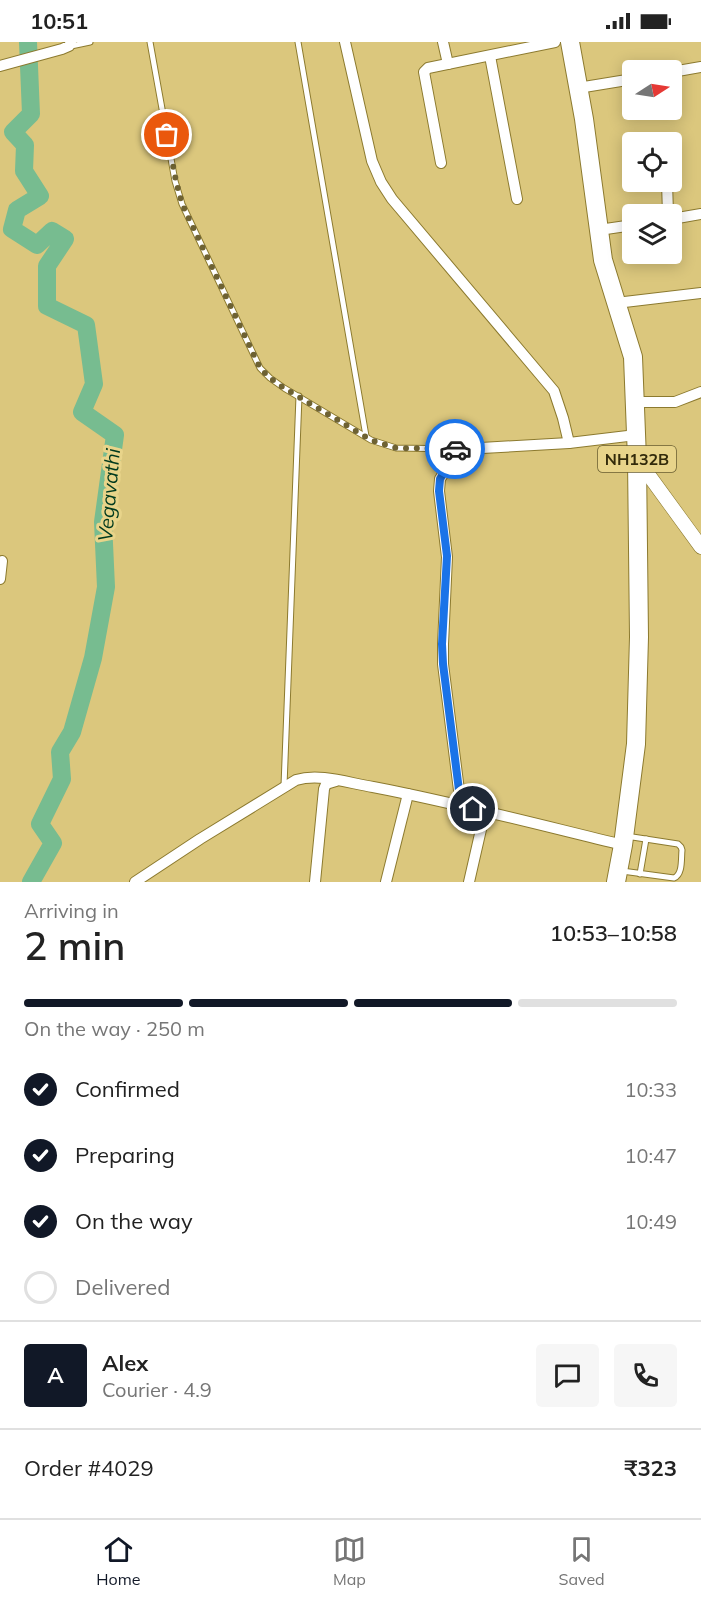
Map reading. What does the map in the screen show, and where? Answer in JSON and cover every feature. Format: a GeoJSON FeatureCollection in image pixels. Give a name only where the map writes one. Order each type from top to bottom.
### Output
{"type":"FeatureCollection","features":[{"type":"Feature","properties":{"kind":"highway","name":"NH132B"},"geometry":{"type":"LineString","coordinates":[[567,42],[578,88],[603,260],[633,357],[637,459],[639,637],[636,732],[618,876]]}},
{"type":"Feature","properties":{"kind":"street"},"geometry":{"type":"LineString","coordinates":[[345,42],[372,161],[381,183],[392,200],[554,392],[569,442]]}},
{"type":"Feature","properties":{"kind":"street"},"geometry":{"type":"LineString","coordinates":[[443,42],[448,64]]}},
{"type":"Feature","properties":{"kind":"street"},"geometry":{"type":"LineString","coordinates":[[441,163],[424,72],[428,68],[567,42]]}},
{"type":"Feature","properties":{"kind":"street"},"geometry":{"type":"LineString","coordinates":[[0,66],[63,49],[70,44]]}},
{"type":"Feature","properties":{"kind":"street"},"geometry":{"type":"LineString","coordinates":[[490,56],[517,199]]}},
{"type":"Feature","properties":{"kind":"street"},"geometry":{"type":"LineString","coordinates":[[682,70],[701,67]]}},
{"type":"Feature","properties":{"kind":"street"},"geometry":{"type":"LineString","coordinates":[[578,88],[622,81]]}},
{"type":"Feature","properties":{"kind":"street"},"geometry":{"type":"LineString","coordinates":[[682,217],[701,214]]}},
{"type":"Feature","properties":{"kind":"street"},"geometry":{"type":"LineString","coordinates":[[599,230],[622,227]]}},
{"type":"Feature","properties":{"kind":"street"},"geometry":{"type":"LineString","coordinates":[[616,303],[701,293]]}},
{"type":"Feature","properties":{"kind":"street"},"geometry":{"type":"LineString","coordinates":[[634,402],[675,402],[701,392]]}},
{"type":"Feature","properties":{"kind":"street"},"geometry":{"type":"LineString","coordinates":[[461,806],[443,664],[447,556],[439,491],[440,479],[450,462],[464,449],[636,435]]}},
{"type":"Feature","properties":{"kind":"street"},"geometry":{"type":"LineString","coordinates":[[637,459],[701,547]]}},
{"type":"Feature","properties":{"kind":"street"},"geometry":{"type":"LineString","coordinates":[[0,579],[2,561]]}},
{"type":"Feature","properties":{"kind":"street"},"geometry":{"type":"LineString","coordinates":[[135,882],[296,780],[307,777],[337,780],[408,794],[624,841]]}},
{"type":"Feature","properties":{"kind":"street"},"geometry":{"type":"LineString","coordinates":[[315,882],[324,789],[326,784],[337,780]]}},
{"type":"Feature","properties":{"kind":"street"},"geometry":{"type":"LineString","coordinates":[[387,882],[408,794]]}},
{"type":"Feature","properties":{"kind":"street"},"geometry":{"type":"LineString","coordinates":[[469,882],[485,812]]}},
{"type":"Feature","properties":{"kind":"lane"},"geometry":{"type":"LineString","coordinates":[[70,44],[90,42]]}},
{"type":"Feature","properties":{"kind":"lane"},"geometry":{"type":"LineString","coordinates":[[150,42],[182,204],[260,368],[270,378],[299,396],[383,444],[396,448],[464,449]]}},
{"type":"Feature","properties":{"kind":"lane"},"geometry":{"type":"LineString","coordinates":[[298,42],[366,436]]}},
{"type":"Feature","properties":{"kind":"lane"},"geometry":{"type":"LineString","coordinates":[[284,788],[299,396]]}},
{"type":"Feature","properties":{"kind":"lane"},"geometry":{"type":"LineString","coordinates":[[618,876],[640,874],[674,878],[680,873],[681,847],[678,844],[646,839],[624,841]]}},
{"type":"Feature","properties":{"kind":"lane"},"geometry":{"type":"LineString","coordinates":[[640,874],[646,839]]}},
{"type":"Feature","properties":{"kind":"waterway","name":"Vegavathi"},"geometry":{"type":"LineString","coordinates":[[28,42],[31,114],[13,132],[25,145],[24,171],[40,196],[17,210],[12,229],[37,245],[52,231],[65,239],[47,266],[47,306],[86,325],[94,384],[82,412],[115,435],[103,522],[106,587],[93,658],[72,732],[60,752],[62,779],[40,824],[53,843],[31,882]]}},
{"type":"Feature","properties":{"kind":"way so far"},"geometry":{"type":"LineString","coordinates":[[167,135],[182,204],[260,368],[284,388],[371,440],[396,448],[455,449]]}},
{"type":"Feature","properties":{"kind":"route"},"geometry":{"type":"LineString","coordinates":[[455,449],[464,449],[444,471],[440,479],[439,491],[447,556],[442,644],[461,806],[473,809]]}}]}
